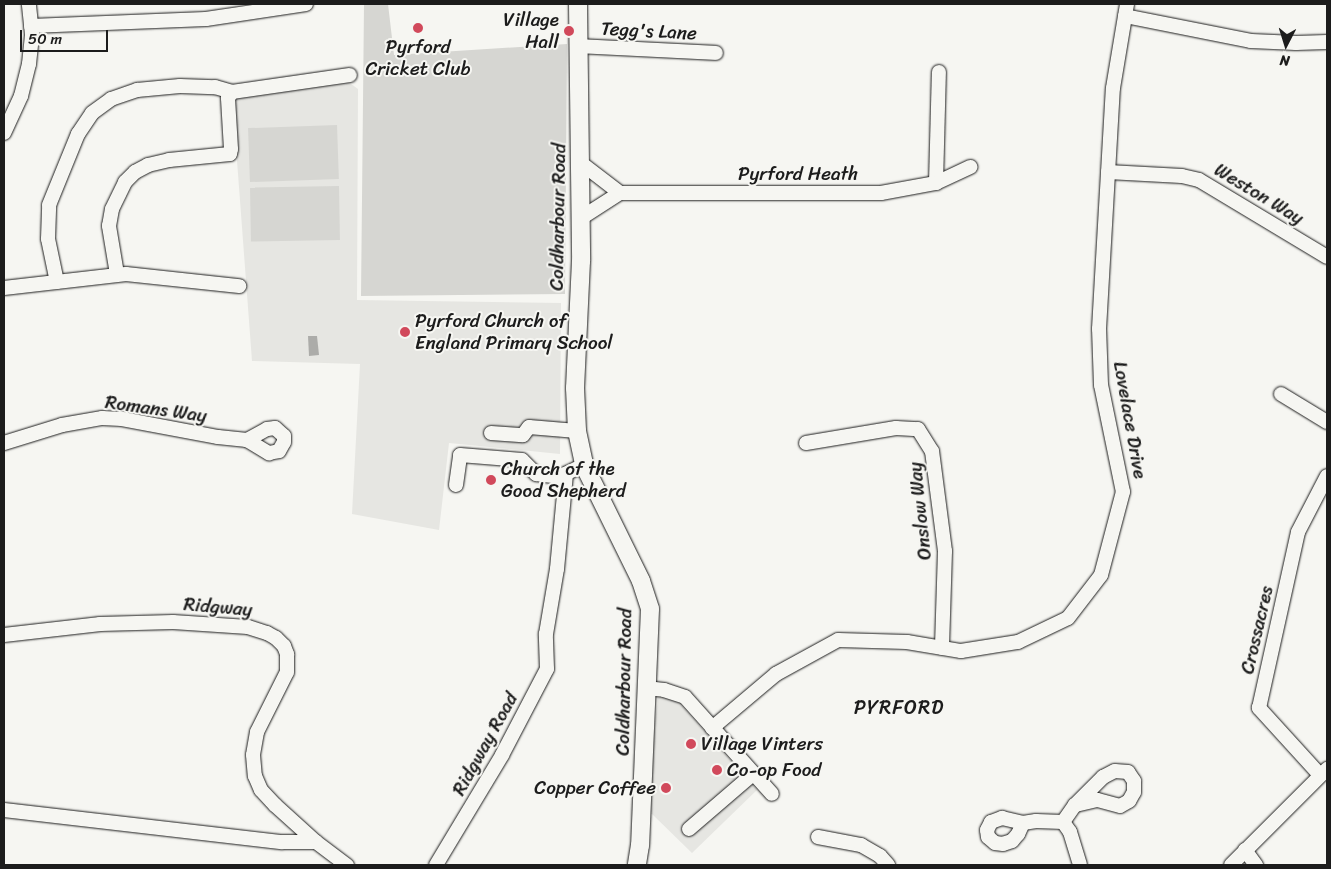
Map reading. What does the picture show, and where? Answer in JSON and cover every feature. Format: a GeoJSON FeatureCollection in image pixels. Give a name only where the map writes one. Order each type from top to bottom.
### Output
{"type":"FeatureCollection","features":[{"type":"Feature","properties":{"kind":"main road","name":"Coldharbour Road"},"geometry":{"type":"LineString","coordinates":[[578,4],[581,218],[576,431],[584,465],[642,581],[650,610],[637,865]]}},
{"type":"Feature","properties":{"kind":"street"},"geometry":{"type":"LineString","coordinates":[[4,133],[21,96],[31,52],[32,26],[30,4]]}},
{"type":"Feature","properties":{"kind":"street"},"geometry":{"type":"LineString","coordinates":[[32,26],[152,23],[229,10],[306,4]]}},
{"type":"Feature","properties":{"kind":"street"},"geometry":{"type":"LineString","coordinates":[[1126,10],[1251,41],[1296,44],[1327,42]]}},
{"type":"Feature","properties":{"kind":"street","name":"Lovelace Drive"},"geometry":{"type":"LineString","coordinates":[[712,728],[776,674],[838,640],[906,642],[961,651],[1018,642],[1068,618],[1100,575],[1123,492],[1101,384],[1099,329],[1113,88],[1126,10]]}},
{"type":"Feature","properties":{"kind":"street","name":"Tegg's Lane"},"geometry":{"type":"LineString","coordinates":[[579,46],[716,53]]}},
{"type":"Feature","properties":{"kind":"street"},"geometry":{"type":"LineString","coordinates":[[936,183],[939,72]]}},
{"type":"Feature","properties":{"kind":"street"},"geometry":{"type":"LineString","coordinates":[[57,282],[48,239],[49,205],[78,134],[92,113],[111,99],[137,90],[180,86],[215,87],[232,92],[350,75]]}},
{"type":"Feature","properties":{"kind":"street"},"geometry":{"type":"LineString","coordinates":[[117,274],[109,226],[112,209],[126,182],[135,172],[148,165],[169,160],[215,161],[230,154],[228,98],[232,92]]}},
{"type":"Feature","properties":{"kind":"street"},"geometry":{"type":"LineString","coordinates":[[581,163],[620,193],[581,218]]}},
{"type":"Feature","properties":{"kind":"street","name":"Pyrford Heath"},"geometry":{"type":"LineString","coordinates":[[620,193],[881,193],[936,183],[971,168]]}},
{"type":"Feature","properties":{"kind":"street","name":"Weston Way"},"geometry":{"type":"LineString","coordinates":[[1108,172],[1182,176],[1199,180],[1326,255]]}},
{"type":"Feature","properties":{"kind":"street"},"geometry":{"type":"LineString","coordinates":[[4,288],[117,274],[229,289]]}},
{"type":"Feature","properties":{"kind":"street"},"geometry":{"type":"LineString","coordinates":[[1281,394],[1327,422]]}},
{"type":"Feature","properties":{"kind":"street","name":"Romans Way"},"geometry":{"type":"LineString","coordinates":[[4,443],[62,425],[102,418],[122,419],[218,437],[246,440]]}},
{"type":"Feature","properties":{"kind":"street"},"geometry":{"type":"LineString","coordinates":[[491,433],[523,435],[529,427],[576,431]]}},
{"type":"Feature","properties":{"kind":"street","name":"Onslow Way"},"geometry":{"type":"LineString","coordinates":[[806,443],[896,428],[918,430],[932,451],[945,551],[942,648]]}},
{"type":"Feature","properties":{"kind":"street"},"geometry":{"type":"LineString","coordinates":[[456,485],[460,454],[522,460],[536,474],[559,477],[584,465]]}},
{"type":"Feature","properties":{"kind":"street","name":"Ridgway Road"},"geometry":{"type":"LineString","coordinates":[[436,865],[502,756],[547,669],[546,634],[556,569],[566,473]]}},
{"type":"Feature","properties":{"kind":"street","name":"Crossacres"},"geometry":{"type":"LineString","coordinates":[[1324,772],[1258,708],[1298,532],[1327,476]]}},
{"type":"Feature","properties":{"kind":"street","name":"Ridgway"},"geometry":{"type":"LineString","coordinates":[[4,635],[52,628],[173,622],[248,627],[276,638],[284,646],[287,654],[287,672],[257,732],[253,755],[255,776],[265,795],[316,842],[347,865]]}},
{"type":"Feature","properties":{"kind":"street"},"geometry":{"type":"LineString","coordinates":[[646,688],[664,690],[685,698],[772,794]]}},
{"type":"Feature","properties":{"kind":"street"},"geometry":{"type":"LineString","coordinates":[[1231,865],[1324,772]]}},
{"type":"Feature","properties":{"kind":"street"},"geometry":{"type":"LineString","coordinates":[[690,829],[753,774]]}},
{"type":"Feature","properties":{"kind":"street"},"geometry":{"type":"LineString","coordinates":[[1063,822],[1075,805]]}},
{"type":"Feature","properties":{"kind":"street"},"geometry":{"type":"LineString","coordinates":[[4,810],[282,842],[316,842]]}},
{"type":"Feature","properties":{"kind":"street"},"geometry":{"type":"LineString","coordinates":[[1023,822],[1063,822]]}},
{"type":"Feature","properties":{"kind":"street"},"geometry":{"type":"LineString","coordinates":[[1063,822],[1070,832],[1080,865]]}},
{"type":"Feature","properties":{"kind":"street"},"geometry":{"type":"LineString","coordinates":[[818,837],[861,845],[880,856],[888,865]]}},
{"type":"Feature","properties":{"kind":"street"},"geometry":{"type":"LineString","coordinates":[[1245,850],[1256,865]]}},
{"type":"Feature","properties":{"kind":"shaded area"},"geometry":{"type":"Polygon","coordinates":[[[364,4],[388,4],[394,55],[567,44],[565,294],[361,296],[364,4]]]}},
{"type":"Feature","properties":{"kind":"shaded area","name":"Pyrford Church of England Primary School"},"geometry":{"type":"Polygon","coordinates":[[[347,81],[358,89],[357,300],[561,303],[560,454],[449,443],[439,530],[352,514],[360,364],[252,361],[233,107],[238,97],[347,81]]]}},
{"type":"Feature","properties":{"kind":"shaded area"},"geometry":{"type":"Polygon","coordinates":[[[337,125],[339,179],[250,182],[248,128],[337,125]]]}},
{"type":"Feature","properties":{"kind":"shaded area"},"geometry":{"type":"Polygon","coordinates":[[[339,186],[340,240],[251,242],[250,188],[339,186]]]}},
{"type":"Feature","properties":{"kind":"shaded area"},"geometry":{"type":"Polygon","coordinates":[[[308,336],[317,336],[319,355],[309,356],[308,336]]]}},
{"type":"Feature","properties":{"kind":"shaded area"},"geometry":{"type":"Polygon","coordinates":[[[658,697],[676,699],[757,790],[692,853],[652,814],[645,813],[658,697]]]}},
{"type":"Feature","properties":{"kind":"place","name":"Pyrford Cricket Club"},"geometry":{"type":"Point","coordinates":[418,28]}},
{"type":"Feature","properties":{"kind":"place","name":"Village Hall"},"geometry":{"type":"Point","coordinates":[569,31]}},
{"type":"Feature","properties":{"kind":"place","name":"Pyrford Church of England Primary School"},"geometry":{"type":"Point","coordinates":[405,332]}},
{"type":"Feature","properties":{"kind":"place","name":"Church of the Good Shepherd"},"geometry":{"type":"Point","coordinates":[491,480]}},
{"type":"Feature","properties":{"kind":"place","name":"Village Vinters"},"geometry":{"type":"Point","coordinates":[691,744]}},
{"type":"Feature","properties":{"kind":"place","name":"Co-op Food"},"geometry":{"type":"Point","coordinates":[717,770]}},
{"type":"Feature","properties":{"kind":"place","name":"Copper Coffee"},"geometry":{"type":"Point","coordinates":[666,788]}},
{"type":"Feature","properties":{"kind":"district","name":"PYRFORD"},"geometry":{"type":"Point","coordinates":[899,707]}}]}
